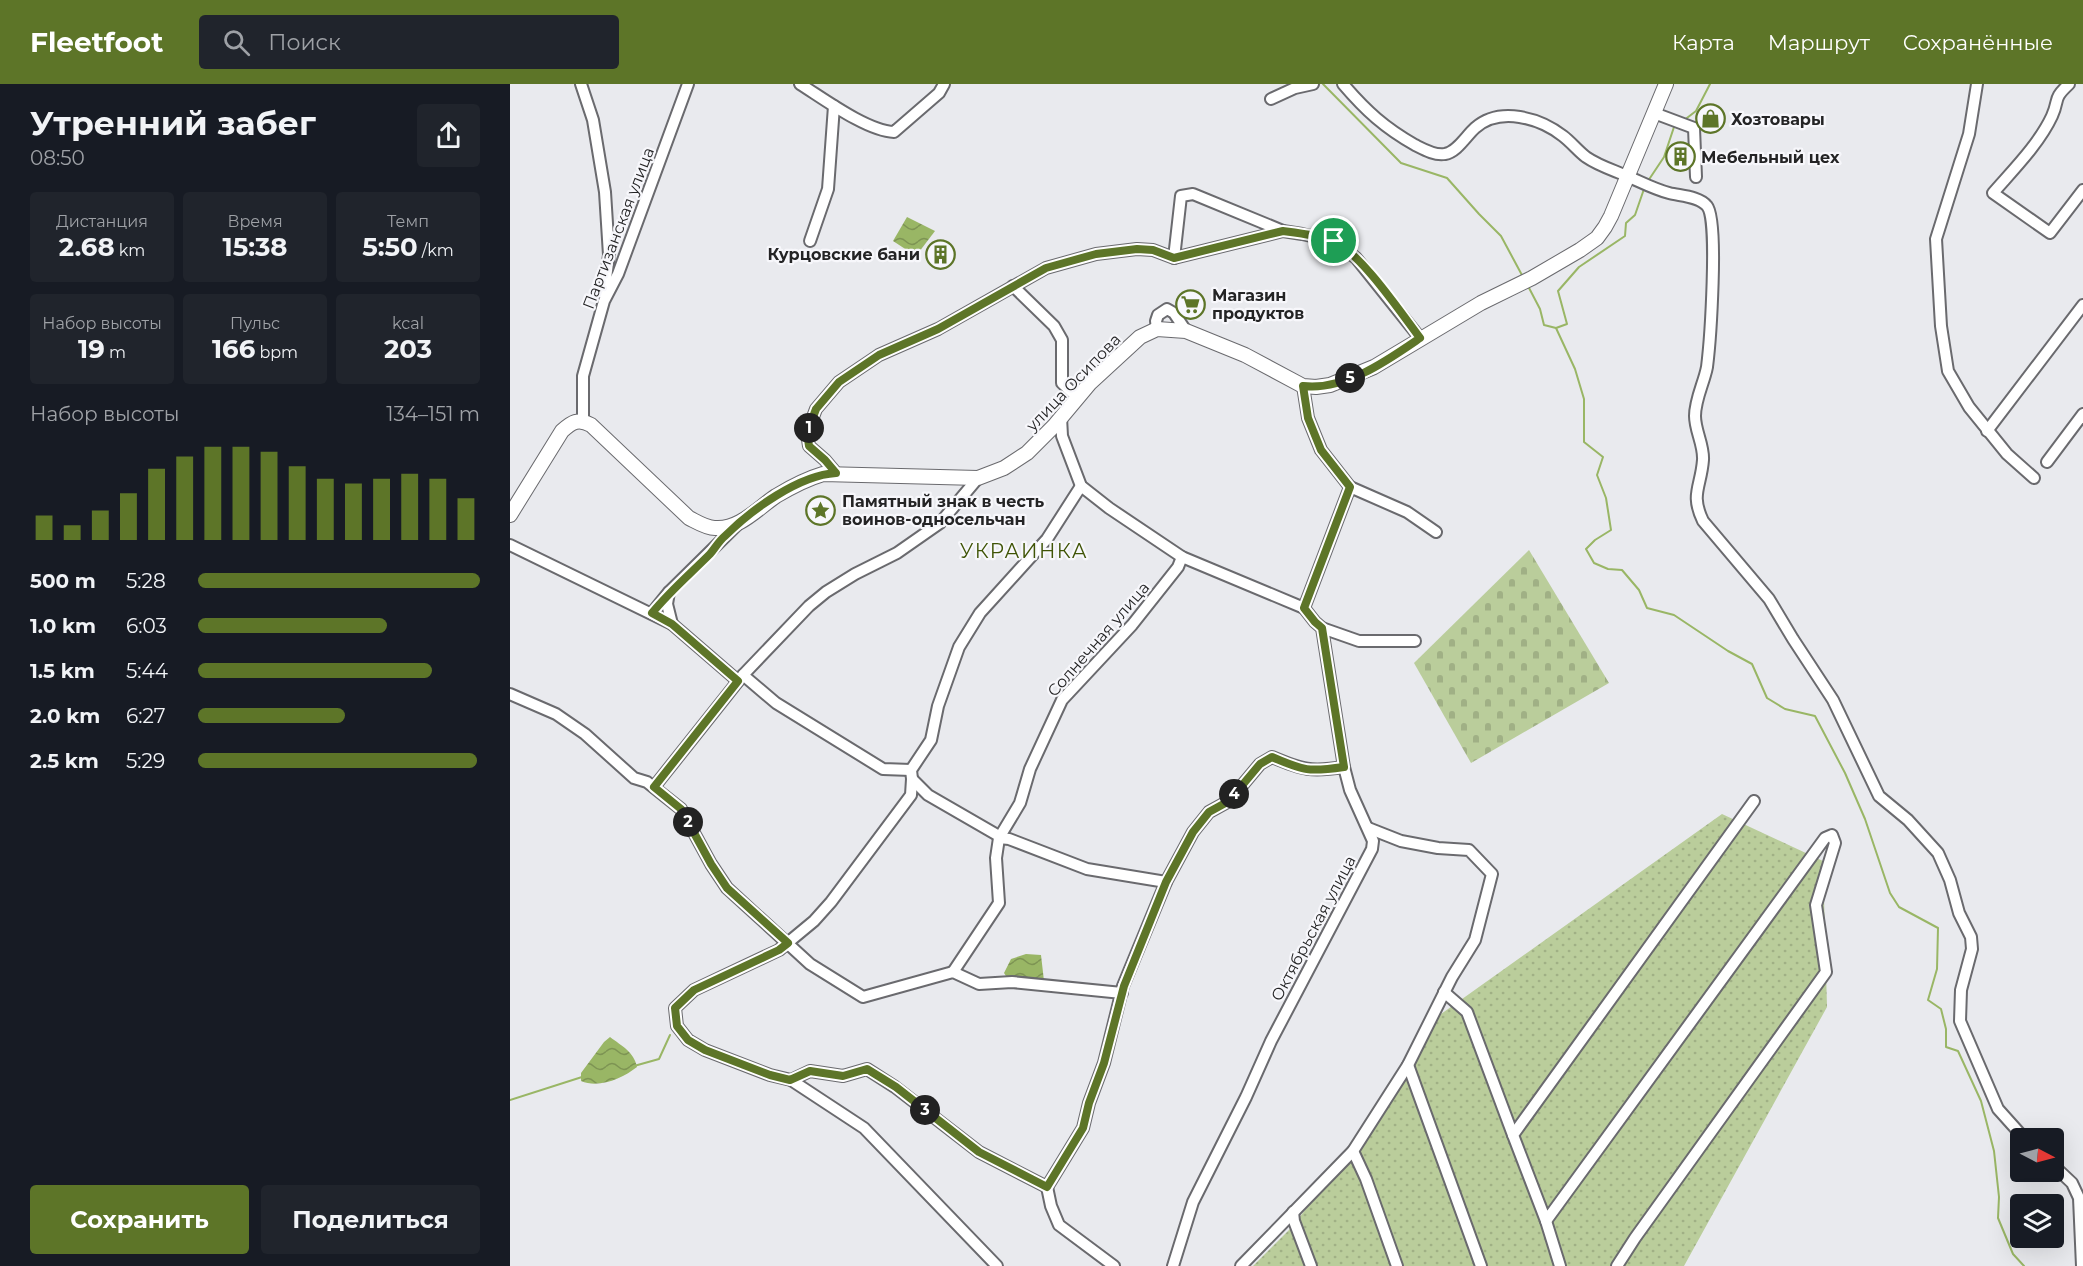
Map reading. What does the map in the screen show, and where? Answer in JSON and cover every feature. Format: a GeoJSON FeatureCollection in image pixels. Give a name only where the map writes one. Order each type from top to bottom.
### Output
{"type":"FeatureCollection","features":[{"type":"Feature","properties":{"kind":"main road"},"geometry":{"type":"LineString","coordinates":[[1303,386],[1330,385],[1382,362],[1481,303],[1532,278],[1597,238],[1605,227],[1666,84]]}},
{"type":"Feature","properties":{"kind":"main road","name":"улица Осипова"},"geometry":{"type":"LineString","coordinates":[[583,422],[591,425],[689,518],[713,528],[732,525],[745,519],[777,496],[808,478],[823,474],[978,478],[1004,468],[1027,453],[1077,397],[1140,337],[1157,329],[1186,331],[1245,355],[1303,386]]}},
{"type":"Feature","properties":{"kind":"main road"},"geometry":{"type":"LineString","coordinates":[[510,515],[562,431],[571,423],[583,422]]}},
{"type":"Feature","properties":{"kind":"street"},"geometry":{"type":"LineString","coordinates":[[581,84],[594,120],[605,192],[609,255],[604,301]]}},
{"type":"Feature","properties":{"kind":"street","name":"Партизанская улица"},"geometry":{"type":"LineString","coordinates":[[583,422],[583,376],[604,301],[618,274],[688,84]]}},
{"type":"Feature","properties":{"kind":"street"},"geometry":{"type":"LineString","coordinates":[[800,84],[834,106],[882,132],[894,132],[939,93],[944,84]]}},
{"type":"Feature","properties":{"kind":"street"},"geometry":{"type":"LineString","coordinates":[[1271,99],[1295,88],[1313,84]]}},
{"type":"Feature","properties":{"kind":"street"},"geometry":{"type":"LineString","coordinates":[[1343,84],[1385,127],[1436,154],[1450,152],[1477,126],[1487,121],[1522,117],[1541,122],[1557,131],[1591,160],[1610,170],[1666,192],[1699,200],[1710,211],[1713,263],[1707,368],[1695,417],[1703,450],[1696,507],[1703,521],[1764,591],[1824,685],[1846,724],[1879,796],[1915,827],[1942,859],[1959,913],[1971,937],[1972,949],[1960,990],[1960,1022],[1998,1109],[2015,1128]]}},
{"type":"Feature","properties":{"kind":"street"},"geometry":{"type":"LineString","coordinates":[[1977,84],[1969,134],[1936,239],[1941,326],[1948,370],[1969,407],[2007,454],[2034,478]]}},
{"type":"Feature","properties":{"kind":"street"},"geometry":{"type":"LineString","coordinates":[[2069,84],[2057,95],[2053,115],[2035,142],[1993,193],[2050,233],[2083,190]]}},
{"type":"Feature","properties":{"kind":"street"},"geometry":{"type":"LineString","coordinates":[[810,240],[828,189],[834,106]]}},
{"type":"Feature","properties":{"kind":"street"},"geometry":{"type":"LineString","coordinates":[[1653,113],[1694,128],[1696,177]]}},
{"type":"Feature","properties":{"kind":"street"},"geometry":{"type":"LineString","coordinates":[[1174,258],[1181,196],[1192,194],[1283,231],[1334,241],[1356,258],[1420,338]]}},
{"type":"Feature","properties":{"kind":"street"},"geometry":{"type":"LineString","coordinates":[[836,473],[809,446],[807,433],[816,409],[839,382],[879,355],[938,329],[1046,268],[1096,254],[1137,249],[1153,250],[1174,258],[1283,231]]}},
{"type":"Feature","properties":{"kind":"street"},"geometry":{"type":"LineString","coordinates":[[1013,286],[1054,327],[1062,340],[1062,383],[1077,397]]}},
{"type":"Feature","properties":{"kind":"street"},"geometry":{"type":"LineString","coordinates":[[1987,431],[2083,305]]}},
{"type":"Feature","properties":{"kind":"street"},"geometry":{"type":"LineString","coordinates":[[1303,386],[1308,418],[1321,450],[1350,487],[1407,512],[1436,532]]}},
{"type":"Feature","properties":{"kind":"street"},"geometry":{"type":"LineString","coordinates":[[2047,462],[2083,414]]}},
{"type":"Feature","properties":{"kind":"street"},"geometry":{"type":"LineString","coordinates":[[1061,417],[1062,436],[1080,486],[1182,556],[1304,608],[1322,628],[1359,641],[1416,641]]}},
{"type":"Feature","properties":{"kind":"street"},"geometry":{"type":"LineString","coordinates":[[654,787],[741,678],[809,606],[826,592],[855,574],[897,553],[940,523],[978,478]]}},
{"type":"Feature","properties":{"kind":"street"},"geometry":{"type":"LineString","coordinates":[[997,1266],[864,1128],[790,1080],[770,1075],[705,1050],[688,1040],[677,1026],[675,1008],[694,990],[779,950],[814,921],[831,902],[911,795],[912,775],[931,740],[939,706],[959,647],[980,613],[1047,539],[1080,486]]}},
{"type":"Feature","properties":{"kind":"street"},"geometry":{"type":"LineString","coordinates":[[1304,608],[1350,487]]}},
{"type":"Feature","properties":{"kind":"street"},"geometry":{"type":"LineString","coordinates":[[652,613],[669,592],[745,519]]}},
{"type":"Feature","properties":{"kind":"street"},"geometry":{"type":"LineString","coordinates":[[510,545],[672,624],[776,703],[883,768],[912,775],[928,795],[999,838],[1008,839],[1087,869],[1166,882]]}},
{"type":"Feature","properties":{"kind":"street","name":"Солнечная улица"},"geometry":{"type":"LineString","coordinates":[[953,972],[999,903],[996,858],[999,838],[1020,803],[1030,769],[1062,700],[1132,625],[1178,567],[1182,556]]}},
{"type":"Feature","properties":{"kind":"street"},"geometry":{"type":"LineString","coordinates":[[669,592],[667,604],[672,624]]}},
{"type":"Feature","properties":{"kind":"street","name":"Октябрьская улица"},"geometry":{"type":"LineString","coordinates":[[1173,1266],[1193,1202],[1246,1097],[1271,1041],[1372,849],[1373,841],[1350,790],[1344,767],[1322,628]]}},
{"type":"Feature","properties":{"kind":"street"},"geometry":{"type":"LineString","coordinates":[[510,694],[556,714],[585,734],[634,778],[647,782],[681,809],[727,888],[810,964],[863,997],[953,972],[979,984],[1012,982],[1122,993]]}},
{"type":"Feature","properties":{"kind":"street"},"geometry":{"type":"LineString","coordinates":[[1114,1266],[1059,1224],[1051,1206],[1047,1187],[1083,1128],[1089,1103],[1104,1063],[1122,993],[1166,882],[1193,832],[1209,812],[1229,801],[1260,764],[1272,757],[1301,770],[1317,771],[1344,767]]}},
{"type":"Feature","properties":{"kind":"street"},"geometry":{"type":"LineString","coordinates":[[904,804],[914,800],[937,800]]}},
{"type":"Feature","properties":{"kind":"street"},"geometry":{"type":"LineString","coordinates":[[1513,1135],[1754,801]]}},
{"type":"Feature","properties":{"kind":"street"},"geometry":{"type":"LineString","coordinates":[[1241,1266],[1353,1151],[1408,1065],[1444,992],[1474,940],[1492,874],[1469,850],[1401,842],[1368,828]]}},
{"type":"Feature","properties":{"kind":"street"},"geometry":{"type":"LineString","coordinates":[[1546,1221],[1826,838],[1833,835],[1835,843],[1816,905],[1826,972],[1617,1266]]}},
{"type":"Feature","properties":{"kind":"street"},"geometry":{"type":"LineString","coordinates":[[1444,992],[1467,1012],[1546,1221],[1560,1266]]}},
{"type":"Feature","properties":{"kind":"street"},"geometry":{"type":"LineString","coordinates":[[1408,1065],[1481,1266]]}},
{"type":"Feature","properties":{"kind":"street"},"geometry":{"type":"LineString","coordinates":[[790,1080],[810,1071],[843,1076],[867,1069],[896,1087],[979,1152],[1047,1187]]}},
{"type":"Feature","properties":{"kind":"street"},"geometry":{"type":"LineString","coordinates":[[1353,1151],[1366,1179],[1397,1266]]}},
{"type":"Feature","properties":{"kind":"street"},"geometry":{"type":"LineString","coordinates":[[2064,1175],[2072,1183],[2079,1198],[2082,1266]]}},
{"type":"Feature","properties":{"kind":"street"},"geometry":{"type":"LineString","coordinates":[[1293,1212],[1294,1221],[1311,1266]]}},
{"type":"Feature","properties":{"kind":"green space"},"geometry":{"type":"Polygon","coordinates":[[[1529,550],[1609,683],[1471,763],[1414,663],[1529,550]]]}},
{"type":"Feature","properties":{"kind":"green space"},"geometry":{"type":"Polygon","coordinates":[[[1722,814],[1823,861],[1827,1007],[1684,1266],[1253,1266],[1289,1230],[1353,1151],[1441,1014],[1722,814]]]}},
{"type":"Feature","properties":{"kind":"water"},"geometry":{"type":"Polygon","coordinates":[[[907,217],[935,231],[916,256],[893,241],[907,217]]]}},
{"type":"Feature","properties":{"kind":"water"},"geometry":{"type":"Polygon","coordinates":[[[1026,954],[1041,955],[1044,981],[1006,976],[1004,973],[1011,959],[1026,954]]]}},
{"type":"Feature","properties":{"kind":"water"},"geometry":{"type":"Polygon","coordinates":[[[610,1037],[630,1053],[637,1067],[625,1075],[603,1083],[581,1081],[581,1073],[610,1037]]]}},
{"type":"Feature","properties":{"kind":"waterway"},"geometry":{"type":"LineString","coordinates":[[1323,84],[1401,163],[1447,178],[1501,236],[1523,277]]}},
{"type":"Feature","properties":{"kind":"waterway"},"geometry":{"type":"LineString","coordinates":[[1683,121],[1696,111],[1710,84]]}},
{"type":"Feature","properties":{"kind":"waterway"},"geometry":{"type":"LineString","coordinates":[[1648,181],[1664,157],[1676,125]]}},
{"type":"Feature","properties":{"kind":"waterway"},"geometry":{"type":"LineString","coordinates":[[1556,328],[1567,324],[1558,291],[1579,267],[1625,236],[1626,223],[1635,215],[1644,189]]}},
{"type":"Feature","properties":{"kind":"waterway"},"geometry":{"type":"LineString","coordinates":[[1528,286],[1540,309],[1544,325],[1556,328],[1575,369],[1584,399],[1584,442],[1603,457],[1597,475],[1606,498],[1611,530],[1586,549],[1594,563],[1608,569],[1622,570],[1639,590],[1647,608],[1674,615],[1752,664],[1767,698],[1785,709],[1815,716],[1845,773],[1865,819],[1890,893],[1899,907],[1938,928],[1937,969],[1928,1000],[1941,1009],[1946,1029],[1946,1047],[1958,1051],[1981,1101],[1994,1151],[1999,1197],[1998,1218],[2013,1254],[2024,1266]]}},
{"type":"Feature","properties":{"kind":"waterway"},"geometry":{"type":"LineString","coordinates":[[634,1066],[659,1059],[670,1035]]}},
{"type":"Feature","properties":{"kind":"waterway"},"geometry":{"type":"LineString","coordinates":[[510,1100],[582,1077]]}},
{"type":"Feature","properties":{"kind":"place","name":"Хозтовары"},"geometry":{"type":"Point","coordinates":[1710,119]}},
{"type":"Feature","properties":{"kind":"place","name":"Мебельный цех"},"geometry":{"type":"Point","coordinates":[1680,157]}},
{"type":"Feature","properties":{"kind":"place","name":"Курцовские бани"},"geometry":{"type":"Point","coordinates":[941,254]}},
{"type":"Feature","properties":{"kind":"place","name":"Магазин продуктов"},"geometry":{"type":"Point","coordinates":[1191,304]}},
{"type":"Feature","properties":{"kind":"place","name":"Памятный знак в честь воинов-односельчан"},"geometry":{"type":"Point","coordinates":[821,510]}},
{"type":"Feature","properties":{"kind":"district","name":"УКРАИНКА"},"geometry":{"type":"Point","coordinates":[1024,551]}},
{"type":"Feature","properties":{"kind":"route"},"geometry":{"type":"LineString","coordinates":[[1283,231],[1334,241],[1356,258],[1420,338],[1374,367],[1351,377],[1330,385],[1303,386],[1308,418],[1321,450],[1350,487],[1304,608],[1322,628],[1344,767],[1317,771],[1301,770],[1272,757],[1260,764],[1229,801],[1209,812],[1193,832],[1166,882],[1124,986],[1104,1063],[1089,1103],[1083,1128],[1047,1187],[979,1152],[896,1087],[867,1069],[843,1076],[810,1071],[790,1080],[770,1075],[705,1050],[688,1040],[677,1026],[675,1008],[694,990],[779,950],[788,943],[727,888],[681,809],[654,787],[738,681],[672,624],[652,613],[669,592],[711,552],[724,536],[745,519],[777,496],[808,478],[836,473],[809,446],[807,433],[816,409],[839,382],[879,355],[938,329],[1046,268],[1096,254],[1137,249],[1153,250],[1174,258],[1283,231]]}}]}
